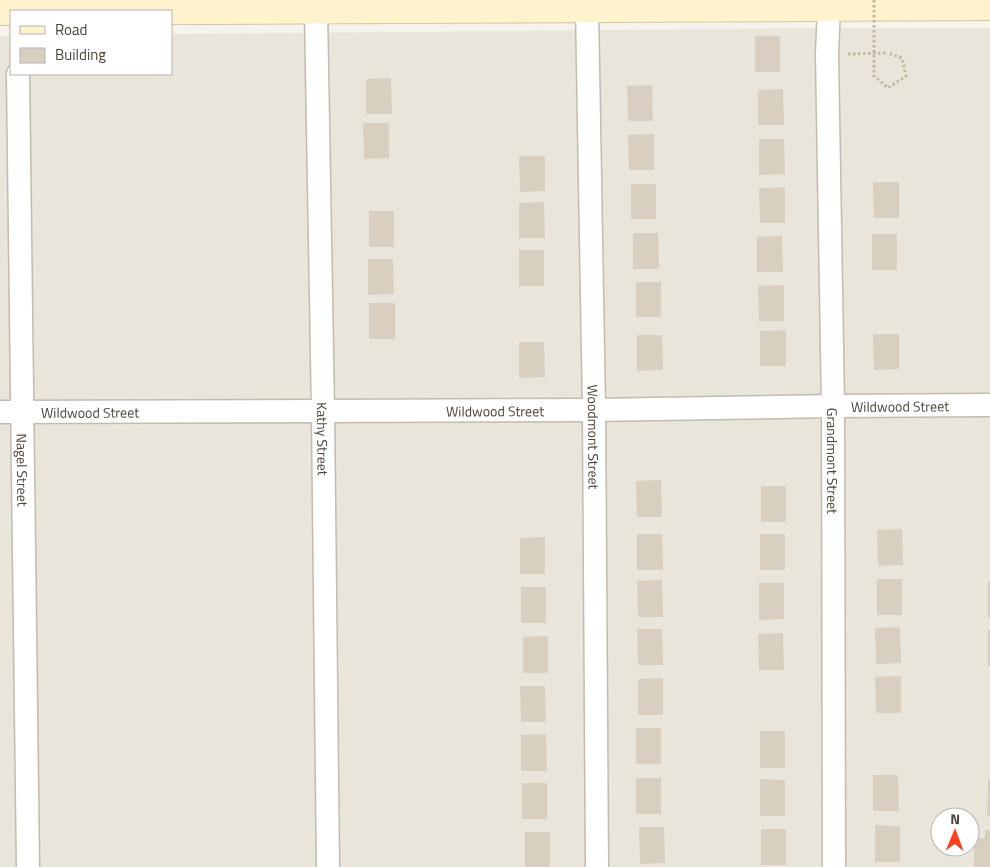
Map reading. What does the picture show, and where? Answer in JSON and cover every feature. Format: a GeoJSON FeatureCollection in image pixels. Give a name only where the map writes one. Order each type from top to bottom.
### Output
{"type":"FeatureCollection","features":[{"type":"Feature","properties":{"kind":"main road"},"geometry":{"type":"LineString","coordinates":[[172,10],[990,6]]}},
{"type":"Feature","properties":{"kind":"street","name":"Grandmont Street"},"geometry":{"type":"LineString","coordinates":[[828,7],[833,406],[834,867]]}},
{"type":"Feature","properties":{"kind":"street","name":"Woodmont Street"},"geometry":{"type":"LineString","coordinates":[[587,8],[594,410],[597,867]]}},
{"type":"Feature","properties":{"kind":"street","name":"Kathy Street"},"geometry":{"type":"LineString","coordinates":[[316,10],[328,867]]}},
{"type":"Feature","properties":{"kind":"street","name":"Nagel Street"},"geometry":{"type":"LineString","coordinates":[[18,75],[28,867]]}},
{"type":"Feature","properties":{"kind":"street","name":"Wildwood Street"},"geometry":{"type":"LineString","coordinates":[[0,412],[594,410],[990,405]]}},
{"type":"Feature","properties":{"kind":"path"},"geometry":{"type":"LineString","coordinates":[[828,54],[853,54],[862,54],[870,54],[879,54],[888,53],[902,58],[906,76],[888,88],[874,76],[874,57],[874,48],[874,0]]}},
{"type":"Feature","properties":{"kind":"shaded area"},"geometry":{"type":"Polygon","coordinates":[[[990,28],[990,867],[0,867],[0,36],[10,36],[10,75],[172,75],[172,34],[990,28]]]}},
{"type":"Feature","properties":{"kind":"building"},"geometry":{"type":"Polygon","coordinates":[[[755,36],[780,36],[780,72],[755,72],[755,36]]]}},
{"type":"Feature","properties":{"kind":"building"},"geometry":{"type":"Polygon","coordinates":[[[391,78],[392,114],[366,114],[366,79],[391,78]]]}},
{"type":"Feature","properties":{"kind":"building"},"geometry":{"type":"Polygon","coordinates":[[[652,85],[653,121],[628,121],[627,86],[652,85]]]}},
{"type":"Feature","properties":{"kind":"building"},"geometry":{"type":"Polygon","coordinates":[[[783,89],[784,125],[758,125],[758,90],[783,89]]]}},
{"type":"Feature","properties":{"kind":"building"},"geometry":{"type":"Polygon","coordinates":[[[363,123],[389,123],[389,158],[364,159],[363,123]]]}},
{"type":"Feature","properties":{"kind":"building"},"geometry":{"type":"Polygon","coordinates":[[[654,134],[654,170],[629,170],[628,135],[654,134]]]}},
{"type":"Feature","properties":{"kind":"building"},"geometry":{"type":"Polygon","coordinates":[[[759,139],[784,139],[785,174],[759,175],[759,139]]]}},
{"type":"Feature","properties":{"kind":"building"},"geometry":{"type":"Polygon","coordinates":[[[519,156],[545,156],[545,191],[520,192],[519,156]]]}},
{"type":"Feature","properties":{"kind":"building"},"geometry":{"type":"Polygon","coordinates":[[[873,182],[899,182],[899,218],[874,218],[873,182]]]}},
{"type":"Feature","properties":{"kind":"building"},"geometry":{"type":"Polygon","coordinates":[[[631,184],[656,184],[656,219],[631,219],[631,184]]]}},
{"type":"Feature","properties":{"kind":"building"},"geometry":{"type":"Polygon","coordinates":[[[785,187],[785,223],[760,223],[759,188],[785,187]]]}},
{"type":"Feature","properties":{"kind":"building"},"geometry":{"type":"Polygon","coordinates":[[[544,202],[545,238],[519,238],[519,203],[544,202]]]}},
{"type":"Feature","properties":{"kind":"building"},"geometry":{"type":"Polygon","coordinates":[[[369,211],[394,211],[394,247],[369,247],[369,211]]]}},
{"type":"Feature","properties":{"kind":"building"},"geometry":{"type":"Polygon","coordinates":[[[633,233],[658,233],[659,269],[633,269],[633,233]]]}},
{"type":"Feature","properties":{"kind":"building"},"geometry":{"type":"Polygon","coordinates":[[[872,234],[897,234],[897,270],[872,270],[872,234]]]}},
{"type":"Feature","properties":{"kind":"building"},"geometry":{"type":"Polygon","coordinates":[[[782,236],[783,272],[757,272],[757,237],[782,236]]]}},
{"type":"Feature","properties":{"kind":"building"},"geometry":{"type":"Polygon","coordinates":[[[519,250],[544,250],[544,286],[519,286],[519,250]]]}},
{"type":"Feature","properties":{"kind":"building"},"geometry":{"type":"Polygon","coordinates":[[[368,259],[393,259],[394,294],[368,295],[368,259]]]}},
{"type":"Feature","properties":{"kind":"building"},"geometry":{"type":"Polygon","coordinates":[[[636,282],[661,282],[661,317],[636,317],[636,282]]]}},
{"type":"Feature","properties":{"kind":"building"},"geometry":{"type":"Polygon","coordinates":[[[784,285],[784,321],[759,321],[758,286],[784,285]]]}},
{"type":"Feature","properties":{"kind":"building"},"geometry":{"type":"Polygon","coordinates":[[[369,303],[395,303],[395,339],[369,339],[369,303]]]}},
{"type":"Feature","properties":{"kind":"building"},"geometry":{"type":"Polygon","coordinates":[[[786,330],[786,366],[760,366],[760,331],[786,330]]]}},
{"type":"Feature","properties":{"kind":"building"},"geometry":{"type":"Polygon","coordinates":[[[873,334],[899,334],[899,369],[874,370],[873,334]]]}},
{"type":"Feature","properties":{"kind":"building"},"geometry":{"type":"Polygon","coordinates":[[[637,335],[662,335],[663,370],[637,371],[637,335]]]}},
{"type":"Feature","properties":{"kind":"building"},"geometry":{"type":"Polygon","coordinates":[[[519,342],[544,342],[545,377],[519,378],[519,342]]]}},
{"type":"Feature","properties":{"kind":"building"},"geometry":{"type":"Polygon","coordinates":[[[661,480],[662,517],[637,517],[636,481],[661,480]]]}},
{"type":"Feature","properties":{"kind":"building"},"geometry":{"type":"Polygon","coordinates":[[[761,486],[786,486],[786,522],[761,522],[761,486]]]}},
{"type":"Feature","properties":{"kind":"building"},"geometry":{"type":"Polygon","coordinates":[[[902,529],[903,565],[878,566],[877,530],[902,529]]]}},
{"type":"Feature","properties":{"kind":"building"},"geometry":{"type":"Polygon","coordinates":[[[637,534],[662,534],[663,570],[637,570],[637,534]]]}},
{"type":"Feature","properties":{"kind":"building"},"geometry":{"type":"Polygon","coordinates":[[[760,534],[785,534],[785,570],[760,570],[760,534]]]}},
{"type":"Feature","properties":{"kind":"building"},"geometry":{"type":"Polygon","coordinates":[[[545,537],[545,574],[520,574],[520,538],[545,537]]]}},
{"type":"Feature","properties":{"kind":"building"},"geometry":{"type":"Polygon","coordinates":[[[877,579],[902,579],[902,615],[877,615],[877,579]]]}},
{"type":"Feature","properties":{"kind":"building"},"geometry":{"type":"Polygon","coordinates":[[[662,580],[663,617],[638,617],[637,581],[662,580]]]}},
{"type":"Feature","properties":{"kind":"building"},"geometry":{"type":"Polygon","coordinates":[[[988,581],[990,581],[990,617],[988,617],[988,581]]]}},
{"type":"Feature","properties":{"kind":"building"},"geometry":{"type":"Polygon","coordinates":[[[759,583],[784,583],[784,619],[759,620],[759,583]]]}},
{"type":"Feature","properties":{"kind":"building"},"geometry":{"type":"Polygon","coordinates":[[[521,587],[546,587],[546,623],[521,623],[521,587]]]}},
{"type":"Feature","properties":{"kind":"building"},"geometry":{"type":"Polygon","coordinates":[[[900,627],[901,663],[876,664],[875,628],[900,627]]]}},
{"type":"Feature","properties":{"kind":"building"},"geometry":{"type":"Polygon","coordinates":[[[637,629],[662,629],[663,665],[638,665],[637,629]]]}},
{"type":"Feature","properties":{"kind":"building"},"geometry":{"type":"Polygon","coordinates":[[[988,630],[990,630],[990,666],[988,666],[988,630]]]}},
{"type":"Feature","properties":{"kind":"building"},"geometry":{"type":"Polygon","coordinates":[[[783,633],[784,670],[759,670],[758,634],[783,633]]]}},
{"type":"Feature","properties":{"kind":"building"},"geometry":{"type":"Polygon","coordinates":[[[548,636],[548,673],[523,673],[523,637],[548,636]]]}},
{"type":"Feature","properties":{"kind":"building"},"geometry":{"type":"Polygon","coordinates":[[[901,676],[901,713],[876,713],[875,677],[901,676]]]}},
{"type":"Feature","properties":{"kind":"building"},"geometry":{"type":"Polygon","coordinates":[[[663,678],[663,715],[638,715],[638,679],[663,678]]]}},
{"type":"Feature","properties":{"kind":"building"},"geometry":{"type":"Polygon","coordinates":[[[520,686],[545,686],[546,722],[521,722],[520,686]]]}},
{"type":"Feature","properties":{"kind":"building"},"geometry":{"type":"Polygon","coordinates":[[[636,728],[661,728],[661,764],[636,764],[636,728]]]}},
{"type":"Feature","properties":{"kind":"building"},"geometry":{"type":"Polygon","coordinates":[[[760,731],[785,731],[785,768],[760,768],[760,731]]]}},
{"type":"Feature","properties":{"kind":"building"},"geometry":{"type":"Polygon","coordinates":[[[546,734],[547,771],[521,771],[521,735],[546,734]]]}},
{"type":"Feature","properties":{"kind":"building"},"geometry":{"type":"Polygon","coordinates":[[[873,775],[898,775],[899,811],[873,811],[873,775]]]}},
{"type":"Feature","properties":{"kind":"building"},"geometry":{"type":"Polygon","coordinates":[[[636,778],[661,778],[661,814],[636,814],[636,778]]]}},
{"type":"Feature","properties":{"kind":"building"},"geometry":{"type":"Polygon","coordinates":[[[760,779],[785,780],[785,816],[760,816],[760,779]]]}},
{"type":"Feature","properties":{"kind":"building"},"geometry":{"type":"Polygon","coordinates":[[[990,779],[990,816],[987,816],[988,780],[990,779]]]}},
{"type":"Feature","properties":{"kind":"building"},"geometry":{"type":"Polygon","coordinates":[[[522,783],[547,783],[547,819],[522,819],[522,783]]]}},
{"type":"Feature","properties":{"kind":"building"},"geometry":{"type":"Polygon","coordinates":[[[875,825],[900,826],[900,862],[875,862],[875,825]]]}},
{"type":"Feature","properties":{"kind":"building"},"geometry":{"type":"Polygon","coordinates":[[[639,827],[664,827],[665,863],[640,864],[639,827]]]}},
{"type":"Feature","properties":{"kind":"building"},"geometry":{"type":"Polygon","coordinates":[[[761,829],[786,829],[786,865],[761,865],[761,829]]]}},
{"type":"Feature","properties":{"kind":"building"},"geometry":{"type":"Polygon","coordinates":[[[985,830],[990,830],[990,867],[974,867],[974,857],[980,857],[980,838],[985,838],[985,830]]]}},
{"type":"Feature","properties":{"kind":"building"},"geometry":{"type":"Polygon","coordinates":[[[525,832],[550,832],[550,867],[525,867],[525,832]]]}}]}
